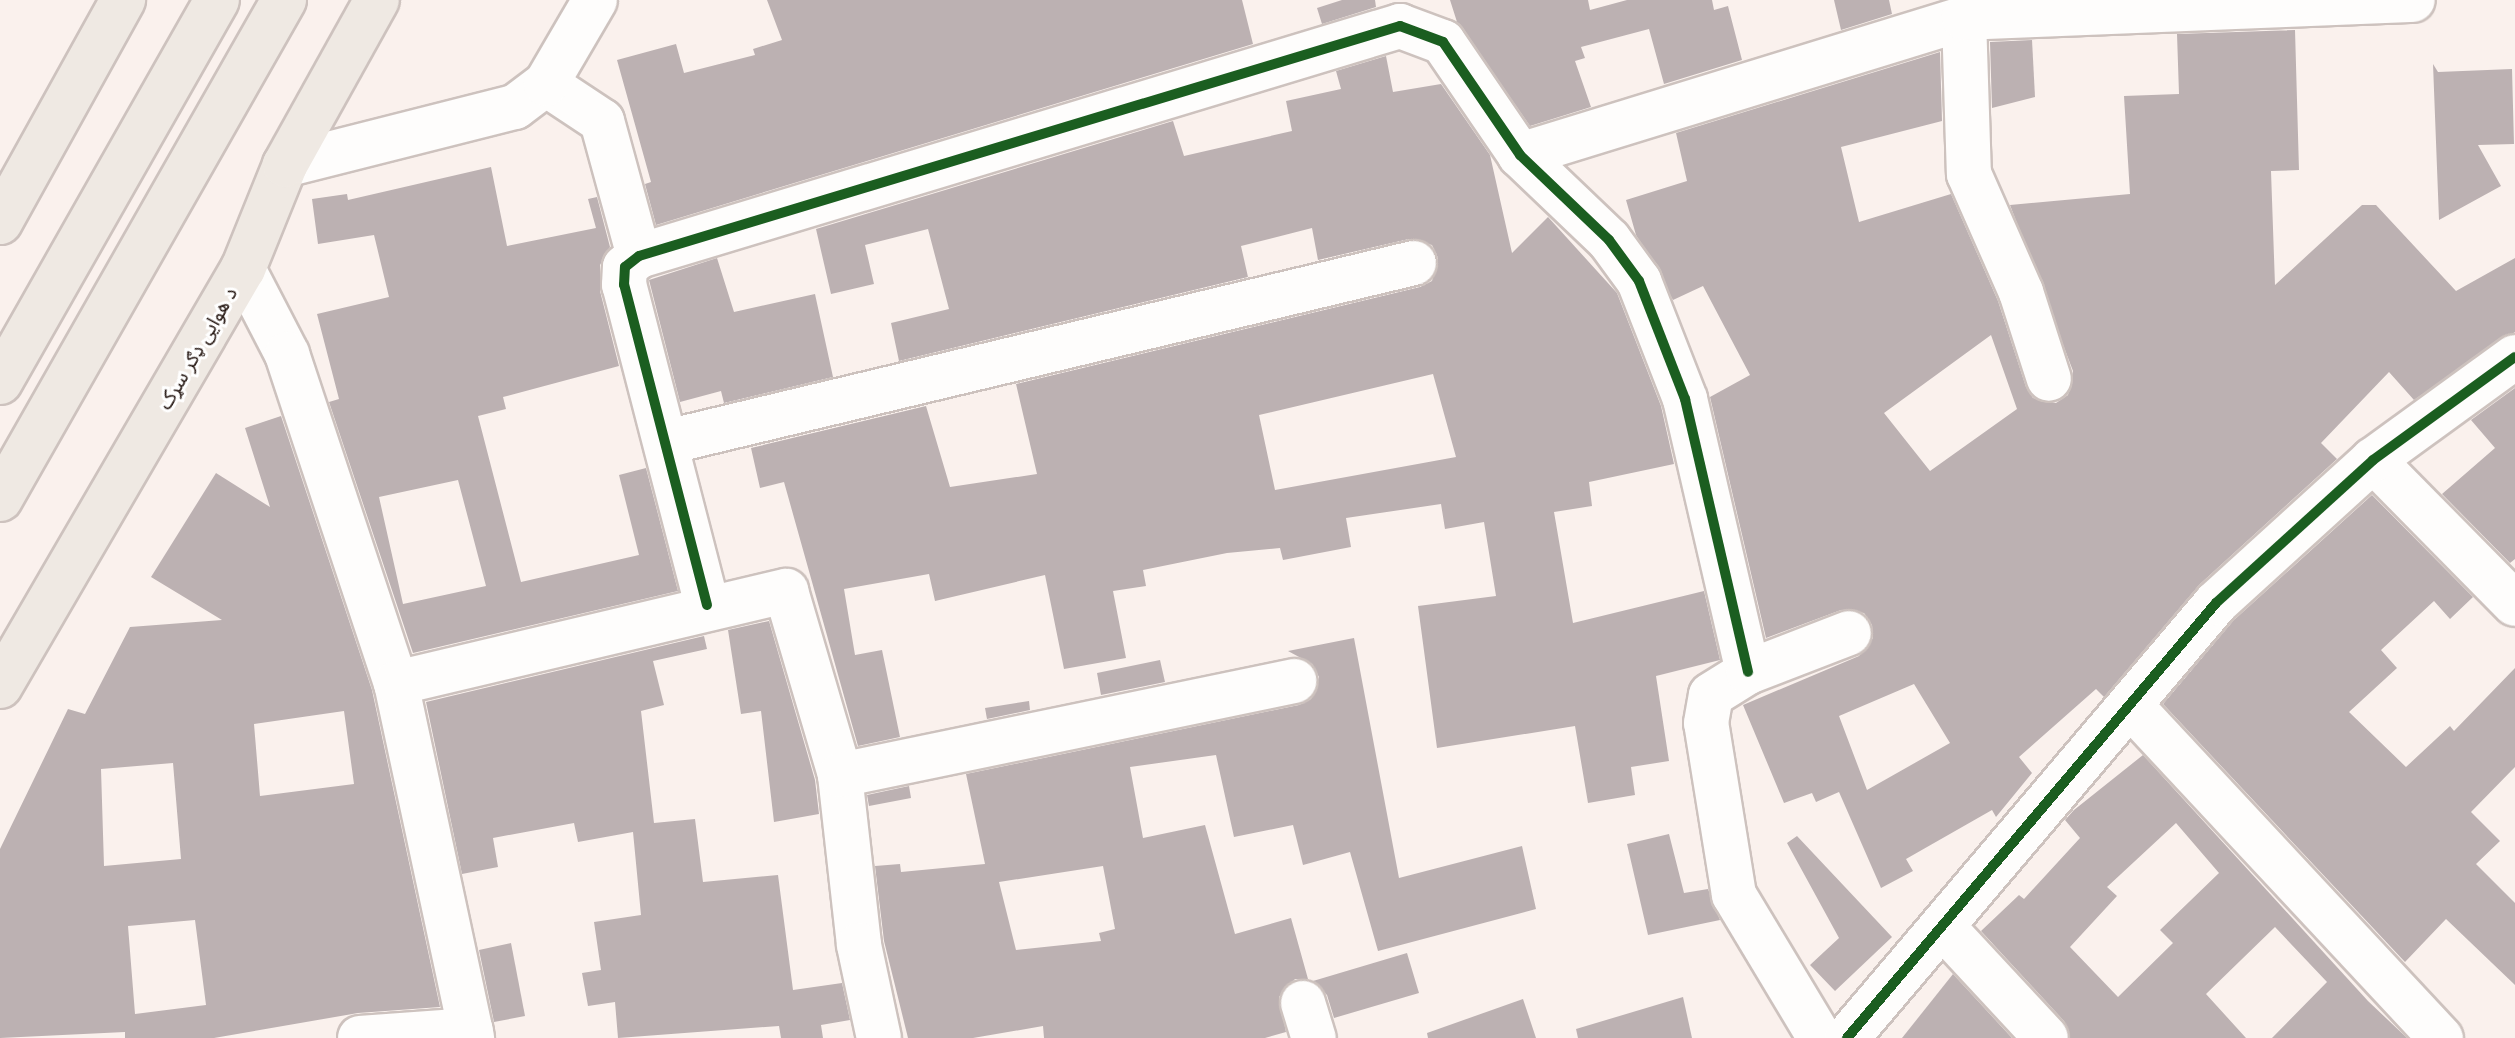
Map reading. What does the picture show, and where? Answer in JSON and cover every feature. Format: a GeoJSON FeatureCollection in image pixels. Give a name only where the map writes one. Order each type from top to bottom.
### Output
{"type":"FeatureCollection","features":[{"type":"Feature","properties":{"kind":"main road"},"geometry":{"type":"LineString","coordinates":[[0,382],[217,0]]}},
{"type":"Feature","properties":{"kind":"main road"},"geometry":{"type":"LineString","coordinates":[[0,499],[284,0]]}},
{"type":"Feature","properties":{"kind":"main road","name":"د هوایی ډګر سړک"},"geometry":{"type":"LineString","coordinates":[[0,686],[243,269],[285,165],[377,0]]}},
{"type":"Feature","properties":{"kind":"main road"},"geometry":{"type":"LineString","coordinates":[[0,222],[120,1]]}},
{"type":"Feature","properties":{"kind":"street"},"geometry":{"type":"LineString","coordinates":[[285,165],[515,107],[546,84],[595,0]]}},
{"type":"Feature","properties":{"kind":"street"},"geometry":{"type":"LineString","coordinates":[[1520,155],[1964,18],[2401,0]]}},
{"type":"Feature","properties":{"kind":"street"},"geometry":{"type":"LineString","coordinates":[[1964,18],[1969,174],[2021,292],[2049,379]]}},
{"type":"Feature","properties":{"kind":"street"},"geometry":{"type":"LineString","coordinates":[[707,605],[624,285],[625,267],[639,256],[1400,26],[1443,42],[1520,155],[1609,240],[1639,281],[1685,399],[1748,672]]}},
{"type":"Feature","properties":{"kind":"street"},"geometry":{"type":"LineString","coordinates":[[546,84],[602,121],[639,256]]}},
{"type":"Feature","properties":{"kind":"street"},"geometry":{"type":"LineString","coordinates":[[667,442],[1414,263]]}},
{"type":"Feature","properties":{"kind":"street"},"geometry":{"type":"LineString","coordinates":[[243,269],[287,354],[396,683],[472,1034],[360,1038]]}},
{"type":"Feature","properties":{"kind":"street"},"geometry":{"type":"LineString","coordinates":[[1847,1038],[2216,603],[2373,460],[2515,357]]}},
{"type":"Feature","properties":{"kind":"street"},"geometry":{"type":"LineString","coordinates":[[2373,460],[2515,604]]}},
{"type":"Feature","properties":{"kind":"street"},"geometry":{"type":"LineString","coordinates":[[396,683],[707,605],[786,591],[840,775],[859,945],[879,1038]]}},
{"type":"Feature","properties":{"kind":"street"},"geometry":{"type":"LineString","coordinates":[[1820,1038],[1734,895],[1706,723],[1711,695],[1748,672],[1849,633]]}},
{"type":"Feature","properties":{"kind":"street"},"geometry":{"type":"LineString","coordinates":[[840,775],[1294,681]]}},
{"type":"Feature","properties":{"kind":"street"},"geometry":{"type":"LineString","coordinates":[[2130,705],[2441,1038]]}},
{"type":"Feature","properties":{"kind":"street"},"geometry":{"type":"LineString","coordinates":[[1943,927],[2046,1038]]}},
{"type":"Feature","properties":{"kind":"building"},"geometry":{"type":"Polygon","coordinates":[[[767,0],[1242,0],[1253,44],[656,225],[645,184],[651,182],[617,60],[676,44],[684,73],[755,55],[753,49],[782,40],[767,0]]]}},
{"type":"Feature","properties":{"kind":"building"},"geometry":{"type":"Polygon","coordinates":[[[1342,0],[1375,0],[1376,7],[1322,24],[1317,8],[1342,0]]]}},
{"type":"Feature","properties":{"kind":"building"},"geometry":{"type":"Polygon","coordinates":[[[1450,0],[1588,0],[1590,10],[1627,0],[1712,0],[1714,10],[1728,6],[1742,60],[1664,84],[1649,29],[1581,47],[1585,58],[1575,61],[1591,107],[1530,126],[1457,22],[1450,0]]]}},
{"type":"Feature","properties":{"kind":"building"},"geometry":{"type":"Polygon","coordinates":[[[1834,0],[1889,0],[1892,14],[1841,30],[1834,0]]]}},
{"type":"Feature","properties":{"kind":"building"},"geometry":{"type":"Polygon","coordinates":[[[2295,30],[2299,170],[2271,171],[2275,285],[2362,205],[2376,205],[2456,291],[2515,258],[2515,332],[2414,400],[2389,372],[2321,443],[2337,459],[2199,585],[2104,697],[2096,689],[2019,757],[2032,773],[1996,817],[1992,810],[1906,859],[1913,871],[1881,888],[1839,792],[1816,802],[1812,793],[1784,803],[1743,705],[1859,656],[1873,638],[1872,625],[1864,613],[1841,610],[1766,638],[1710,397],[1750,375],[1703,286],[1673,300],[1636,235],[1626,200],[1687,181],[1676,133],[1940,52],[1942,121],[1841,147],[1859,222],[1951,194],[1998,301],[2026,387],[2033,398],[2056,403],[2068,395],[2073,371],[2010,205],[2130,194],[2124,96],[2179,94],[2177,34],[2295,30]],[[1991,335],[1884,413],[1930,471],[2017,409],[1991,335]],[[1914,684],[1839,716],[1867,790],[1950,743],[1914,684]]]}},
{"type":"Feature","properties":{"kind":"building"},"geometry":{"type":"Polygon","coordinates":[[[2032,40],[2035,97],[1992,108],[1990,42],[2032,40]]]}},
{"type":"Feature","properties":{"kind":"building"},"geometry":{"type":"Polygon","coordinates":[[[1386,56],[1393,92],[1441,84],[1490,155],[1512,253],[1548,217],[1617,293],[1661,406],[1674,464],[1589,482],[1592,506],[1554,512],[1573,623],[1704,591],[1720,660],[1656,676],[1669,761],[1631,767],[1635,795],[1588,803],[1575,726],[1437,748],[1418,606],[1496,596],[1484,522],[1445,529],[1441,504],[1346,518],[1351,547],[1283,560],[1280,548],[1227,553],[1143,570],[1146,586],[1113,591],[1126,658],[1064,669],[1045,575],[935,601],[929,574],[844,589],[855,655],[882,650],[900,737],[858,746],[784,482],[760,488],[751,448],[926,406],[950,487],[1037,474],[1016,384],[1420,287],[1432,281],[1438,258],[1432,245],[1409,239],[1318,260],[1312,228],[1241,246],[1248,277],[899,361],[891,323],[949,309],[928,229],[865,245],[874,284],[831,294],[816,229],[1173,121],[1184,156],[1292,131],[1286,101],[1341,89],[1336,71],[1386,56]],[[1433,374],[1259,415],[1275,490],[1456,457],[1433,374]]]}},
{"type":"Feature","properties":{"kind":"building"},"geometry":{"type":"Polygon","coordinates":[[[2433,64],[2438,72],[2512,69],[2514,144],[2478,145],[2501,186],[2439,220],[2433,64]]]}},
{"type":"Feature","properties":{"kind":"building"},"geometry":{"type":"Polygon","coordinates":[[[491,167],[507,246],[596,228],[588,199],[597,197],[610,247],[600,265],[600,291],[619,366],[503,397],[506,409],[478,416],[521,582],[639,555],[619,475],[646,468],[678,591],[413,653],[329,402],[339,399],[317,314],[389,297],[374,235],[318,244],[312,199],[347,194],[348,200],[491,167]],[[458,480],[379,497],[403,604],[486,586],[458,480]]]}},
{"type":"Feature","properties":{"kind":"building"},"geometry":{"type":"Polygon","coordinates":[[[717,258],[734,312],[815,294],[833,377],[724,403],[721,391],[680,402],[649,280],[717,258]]]}},
{"type":"Feature","properties":{"kind":"building"},"geometry":{"type":"Polygon","coordinates":[[[2515,388],[2515,559],[2510,563],[2442,494],[2495,448],[2471,420],[2515,388]]]}},
{"type":"Feature","properties":{"kind":"building"},"geometry":{"type":"Polygon","coordinates":[[[281,416],[372,690],[440,1007],[358,1013],[214,1038],[125,1038],[125,1032],[0,1038],[0,849],[68,709],[85,714],[130,627],[222,620],[151,577],[216,473],[270,507],[245,428],[281,416]],[[344,711],[254,724],[260,796],[354,784],[344,711]],[[173,763],[101,769],[104,866],[181,859],[173,763]],[[195,920],[128,926],[135,1014],[206,1005],[195,920]]]}},
{"type":"Feature","properties":{"kind":"building"},"geometry":{"type":"Polygon","coordinates":[[[2372,495],[2473,597],[2450,619],[2434,601],[2381,650],[2397,668],[2349,712],[2406,767],[2450,726],[2454,731],[2515,668],[2515,767],[2471,812],[2500,841],[2476,864],[2515,903],[2515,985],[2446,919],[2405,962],[2163,704],[2234,620],[2372,495]]]}},
{"type":"Feature","properties":{"kind":"building"},"geometry":{"type":"Polygon","coordinates":[[[769,621],[815,780],[819,814],[774,822],[761,711],[741,714],[728,630],[769,621]]]}},
{"type":"Feature","properties":{"kind":"building"},"geometry":{"type":"Polygon","coordinates":[[[704,636],[707,649],[653,661],[664,705],[641,711],[654,823],[695,819],[703,882],[778,875],[793,990],[842,983],[850,1020],[821,1025],[823,1038],[781,1038],[779,1026],[618,1038],[615,1002],[588,1006],[582,973],[601,970],[594,922],[641,915],[633,832],[578,842],[574,823],[493,838],[498,867],[462,874],[426,702],[704,636]]]}},
{"type":"Feature","properties":{"kind":"building"},"geometry":{"type":"Polygon","coordinates":[[[1354,638],[1399,878],[1522,846],[1536,909],[1378,951],[1350,852],[1303,865],[1293,825],[1234,837],[1216,755],[1130,767],[1143,838],[1205,825],[1235,934],[1291,918],[1308,979],[1295,979],[1279,997],[1286,1032],[1265,1038],[1044,1038],[1043,1026],[973,1038],[908,1038],[884,941],[875,866],[900,864],[901,872],[985,864],[966,774],[1299,705],[1311,699],[1319,677],[1312,664],[1288,651],[1354,638]],[[1103,866],[999,882],[1016,950],[1101,941],[1099,933],[1115,929],[1103,866]]]}},
{"type":"Feature","properties":{"kind":"building"},"geometry":{"type":"Polygon","coordinates":[[[1160,660],[1165,682],[1101,695],[1097,673],[1160,660]]]}},
{"type":"Feature","properties":{"kind":"building"},"geometry":{"type":"Polygon","coordinates":[[[1029,701],[1030,710],[987,719],[985,708],[1029,701]]]}},
{"type":"Feature","properties":{"kind":"building"},"geometry":{"type":"Polygon","coordinates":[[[2143,755],[2368,1001],[2407,1038],[2272,1038],[2327,982],[2275,927],[2206,994],[2246,1038],[2070,1038],[2064,1021],[1981,931],[2019,895],[2024,899],[2080,838],[2065,820],[2143,755]],[[2176,823],[2107,887],[2117,896],[2070,947],[2118,997],[2173,943],[2160,930],[2219,873],[2176,823]]]}},
{"type":"Feature","properties":{"kind":"building"},"geometry":{"type":"Polygon","coordinates":[[[909,786],[911,798],[869,806],[867,795],[909,786]]]}},
{"type":"Feature","properties":{"kind":"building"},"geometry":{"type":"Polygon","coordinates":[[[1669,834],[1684,893],[1708,889],[1720,920],[1648,935],[1627,844],[1669,834]]]}},
{"type":"Feature","properties":{"kind":"building"},"geometry":{"type":"Polygon","coordinates":[[[1797,836],[1892,937],[1835,991],[1810,965],[1839,938],[1787,843],[1797,836]]]}},
{"type":"Feature","properties":{"kind":"building"},"geometry":{"type":"Polygon","coordinates":[[[511,943],[525,1016],[494,1022],[479,950],[511,943]]]}},
{"type":"Feature","properties":{"kind":"building"},"geometry":{"type":"Polygon","coordinates":[[[1407,953],[1419,993],[1334,1018],[1327,995],[1313,981],[1407,953]]]}},
{"type":"Feature","properties":{"kind":"building"},"geometry":{"type":"Polygon","coordinates":[[[1953,974],[2012,1038],[1902,1038],[1953,974]]]}},
{"type":"Feature","properties":{"kind":"building"},"geometry":{"type":"Polygon","coordinates":[[[1683,997],[1692,1038],[1578,1038],[1576,1029],[1683,997]]]}},
{"type":"Feature","properties":{"kind":"building"},"geometry":{"type":"Polygon","coordinates":[[[1523,999],[1536,1038],[1428,1038],[1427,1033],[1523,999]]]}},
{"type":"Feature","properties":{"kind":"cycle path"},"geometry":{"type":"LineString","coordinates":[[707,605],[624,285],[625,267],[639,256],[1400,26],[1443,42],[1520,155],[1609,240],[1639,281],[1685,399],[1748,672]]}},
{"type":"Feature","properties":{"kind":"cycle path"},"geometry":{"type":"LineString","coordinates":[[1847,1038],[2216,603],[2373,460],[2515,357]]}}]}
